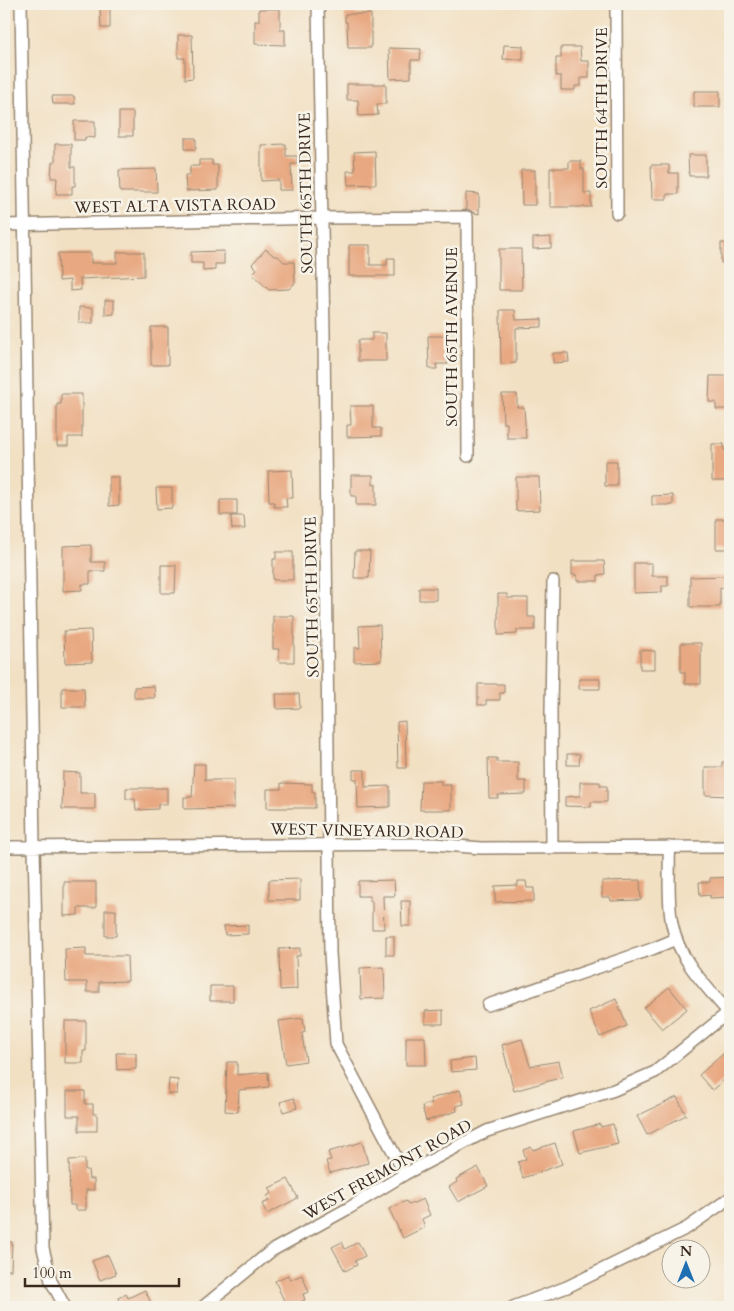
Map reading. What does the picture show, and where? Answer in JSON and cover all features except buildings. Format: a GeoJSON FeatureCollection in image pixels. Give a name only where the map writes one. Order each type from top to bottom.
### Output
{"type":"FeatureCollection","features":[{"type":"Feature","properties":{"kind":"street"},"geometry":{"type":"LineString","coordinates":[[21,4],[34,846],[44,1248],[52,1281],[65,1307]]}},
{"type":"Feature","properties":{"kind":"street","name":"SOUTH 65TH DRIVE"},"geometry":{"type":"LineString","coordinates":[[318,4],[330,952],[336,1044],[405,1174]]}},
{"type":"Feature","properties":{"kind":"street","name":"SOUTH 64TH DRIVE"},"geometry":{"type":"LineString","coordinates":[[616,4],[617,213]]}},
{"type":"Feature","properties":{"kind":"street","name":"WEST ALTA VISTA ROAD"},"geometry":{"type":"LineString","coordinates":[[4,224],[467,217]]}},
{"type":"Feature","properties":{"kind":"street","name":"SOUTH 65TH AVENUE"},"geometry":{"type":"LineString","coordinates":[[467,217],[468,456]]}},
{"type":"Feature","properties":{"kind":"street"},"geometry":{"type":"LineString","coordinates":[[552,848],[551,711],[553,582]]}},
{"type":"Feature","properties":{"kind":"street","name":"WEST VINEYARD ROAD"},"geometry":{"type":"LineString","coordinates":[[4,847],[330,844],[434,844],[481,848],[730,847]]}},
{"type":"Feature","properties":{"kind":"street"},"geometry":{"type":"LineString","coordinates":[[669,847],[671,914],[676,939],[697,976],[730,1012]]}},
{"type":"Feature","properties":{"kind":"street"},"geometry":{"type":"LineString","coordinates":[[488,1005],[676,939]]}},
{"type":"Feature","properties":{"kind":"street","name":"WEST FREMONT ROAD"},"geometry":{"type":"LineString","coordinates":[[203,1307],[271,1252],[405,1174],[487,1131],[614,1090],[655,1072],[730,1012]]}},
{"type":"Feature","properties":{"kind":"street"},"geometry":{"type":"LineString","coordinates":[[513,1307],[567,1287],[686,1228],[730,1198]]}}]}
